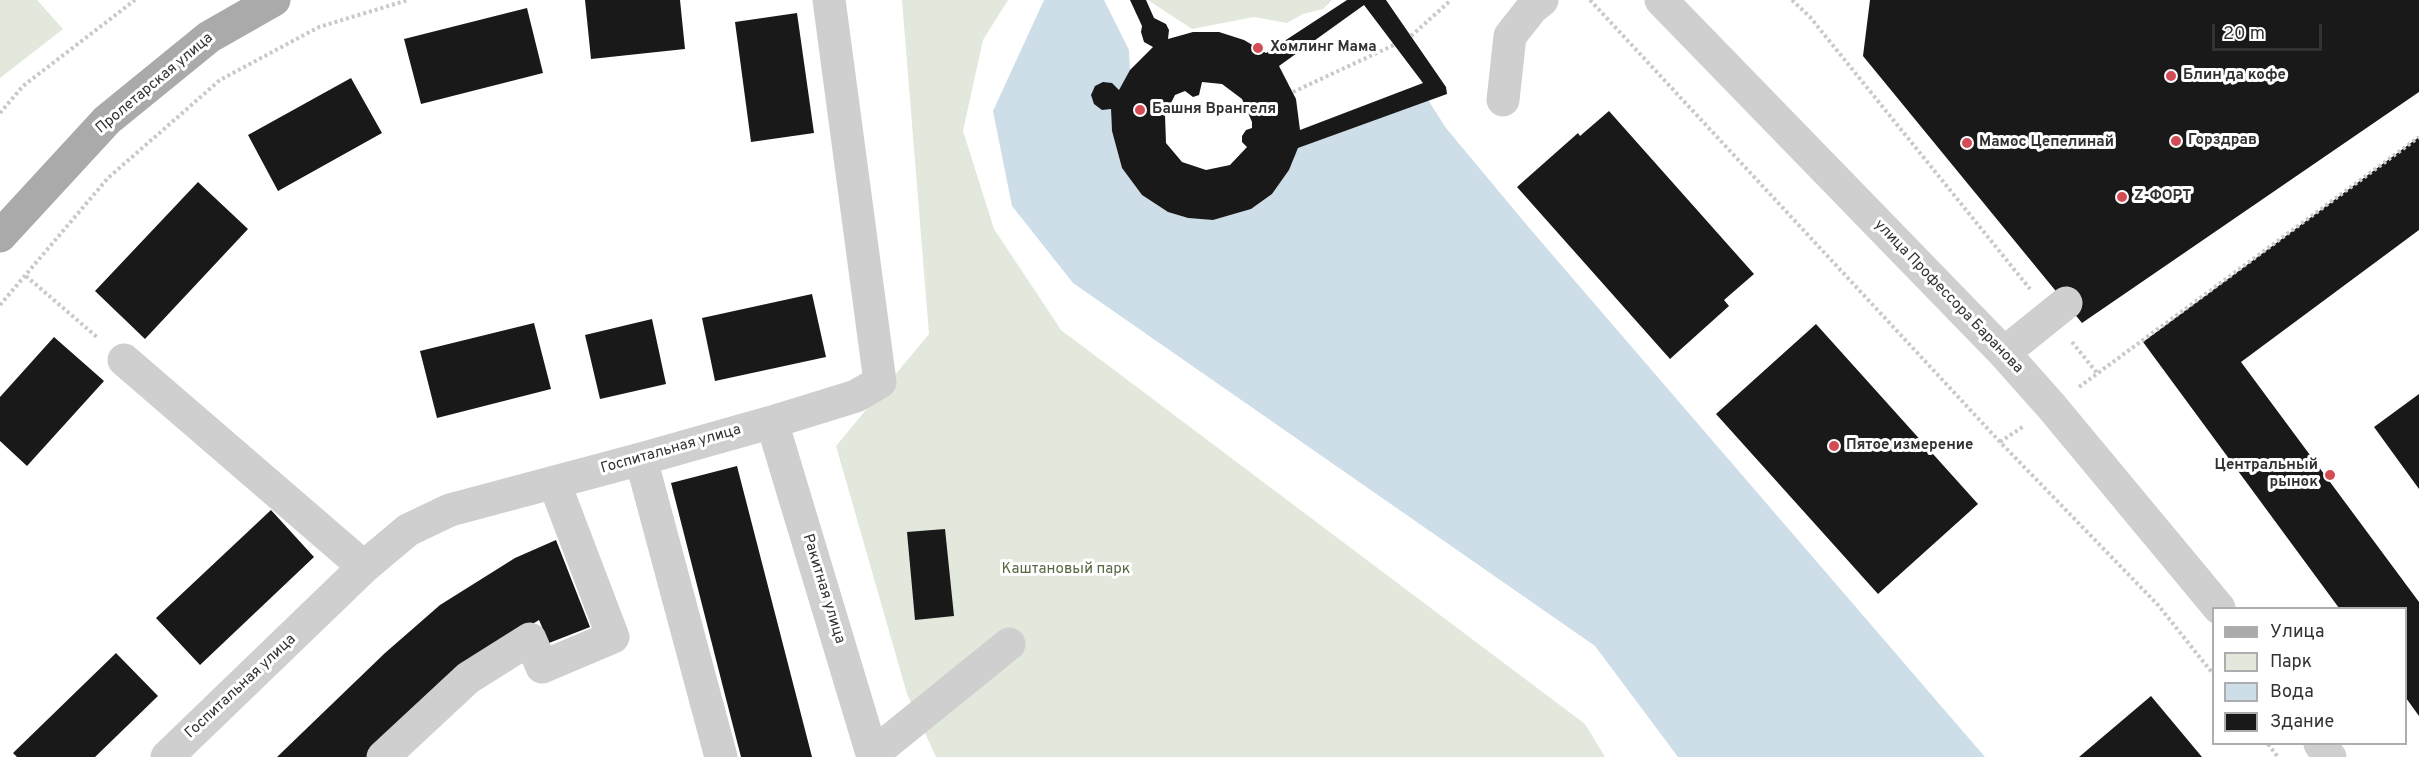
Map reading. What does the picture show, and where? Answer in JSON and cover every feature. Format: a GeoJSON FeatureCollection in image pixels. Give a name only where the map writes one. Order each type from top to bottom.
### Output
{"type":"FeatureCollection","features":[{"type":"Feature","properties":{"kind":"main road","name":"Пролетарская улица"},"geometry":{"type":"LineString","coordinates":[[0,236],[107,120],[208,37],[274,0]]}},
{"type":"Feature","properties":{"kind":"street","name":"Госпитальная улица"},"geometry":{"type":"LineString","coordinates":[[167,757],[364,567],[408,530],[450,510],[772,422],[856,396],[880,382],[829,0]]}},
{"type":"Feature","properties":{"kind":"street"},"geometry":{"type":"LineString","coordinates":[[1503,100],[1510,36],[1532,8],[1542,0]]}},
{"type":"Feature","properties":{"kind":"street","name":"улица Профессора Баранова"},"geometry":{"type":"LineString","coordinates":[[1661,0],[2004,353],[2052,407],[2217,607]]}},
{"type":"Feature","properties":{"kind":"street"},"geometry":{"type":"LineString","coordinates":[[2004,353],[2058,309]]}},
{"type":"Feature","properties":{"kind":"street"},"geometry":{"type":"LineString","coordinates":[[124,360],[364,567]]}},
{"type":"Feature","properties":{"kind":"street","name":"Ракитная улица"},"geometry":{"type":"LineString","coordinates":[[772,422],[873,756]]}},
{"type":"Feature","properties":{"kind":"street"},"geometry":{"type":"LineString","coordinates":[[641,459],[722,757]]}},
{"type":"Feature","properties":{"kind":"street"},"geometry":{"type":"LineString","coordinates":[[382,757],[468,678],[530,639],[542,667],[613,637],[554,482]]}},
{"type":"Feature","properties":{"kind":"street"},"geometry":{"type":"LineString","coordinates":[[873,756],[1010,644]]}},
{"type":"Feature","properties":{"kind":"street"},"geometry":{"type":"LineString","coordinates":[[2321,745],[2330,757]]}},
{"type":"Feature","properties":{"kind":"path"},"geometry":{"type":"LineString","coordinates":[[0,113],[24,86],[135,0]]}},
{"type":"Feature","properties":{"kind":"path"},"geometry":{"type":"LineString","coordinates":[[0,305],[108,178],[220,80],[319,27],[408,0]]}},
{"type":"Feature","properties":{"kind":"path"},"geometry":{"type":"LineString","coordinates":[[1411,36],[1451,0]]}},
{"type":"Feature","properties":{"kind":"path"},"geometry":{"type":"LineString","coordinates":[[1590,0],[2000,442],[2158,605],[2212,672]]}},
{"type":"Feature","properties":{"kind":"path"},"geometry":{"type":"LineString","coordinates":[[1792,0],[1810,17],[2058,309],[2097,373]]}},
{"type":"Feature","properties":{"kind":"path"},"geometry":{"type":"LineString","coordinates":[[1293,92],[1394,45]]}},
{"type":"Feature","properties":{"kind":"path"},"geometry":{"type":"LineString","coordinates":[[2000,442],[2052,407],[2419,137]]}},
{"type":"Feature","properties":{"kind":"path"},"geometry":{"type":"LineString","coordinates":[[26,276],[124,360]]}},
{"type":"Feature","properties":{"kind":"path"},"geometry":{"type":"LineString","coordinates":[[2269,745],[2278,757]]}},
{"type":"Feature","properties":{"kind":"green space"},"geometry":{"type":"Polygon","coordinates":[[[0,0],[37,0],[63,29],[0,78],[0,0]]]}},
{"type":"Feature","properties":{"kind":"green space","name":"Каштановый парк"},"geometry":{"type":"Polygon","coordinates":[[[902,0],[1008,0],[983,40],[963,131],[994,229],[1061,330],[1585,724],[1605,757],[936,757],[907,694],[836,446],[929,334],[902,0]]]}},
{"type":"Feature","properties":{"kind":"green space"},"geometry":{"type":"Polygon","coordinates":[[[1148,0],[1332,0],[1323,9],[1303,14],[1287,23],[1254,17],[1192,29],[1148,0]]]}},
{"type":"Feature","properties":{"kind":"water"},"geometry":{"type":"Polygon","coordinates":[[[1044,0],[1104,0],[1129,50],[1130,70],[1111,109],[1112,131],[1122,168],[1142,195],[1168,212],[1188,218],[1213,220],[1251,209],[1272,194],[1289,170],[1298,148],[1428,100],[1446,128],[1531,230],[1985,757],[1678,757],[1595,646],[1073,283],[1012,206],[993,111],[1044,0]]]}},
{"type":"Feature","properties":{"kind":"building"},"geometry":{"type":"Polygon","coordinates":[[[585,0],[680,0],[685,49],[591,59],[585,0]]]}},
{"type":"Feature","properties":{"kind":"building","name":"Башня Врангеля"},"geometry":{"type":"Polygon","coordinates":[[[1130,0],[1146,0],[1154,18],[1166,24],[1169,30],[1168,39],[1193,32],[1219,32],[1244,40],[1266,53],[1347,0],[1386,0],[1446,87],[1447,94],[1298,148],[1289,170],[1272,194],[1251,209],[1213,220],[1188,218],[1168,212],[1142,195],[1122,168],[1112,131],[1111,109],[1102,110],[1094,104],[1091,95],[1095,86],[1103,82],[1112,83],[1119,90],[1130,70],[1153,47],[1144,42],[1142,26],[1130,0]],[[1364,5],[1279,66],[1296,99],[1300,130],[1423,83],[1364,5]],[[1202,82],[1199,95],[1193,97],[1185,91],[1175,95],[1165,115],[1166,143],[1182,162],[1206,170],[1230,165],[1247,147],[1242,142],[1242,136],[1246,130],[1252,128],[1252,122],[1242,99],[1222,84],[1202,82]]]}},
{"type":"Feature","properties":{"kind":"building","name":"Z-ФОРТ"},"geometry":{"type":"Polygon","coordinates":[[[1870,0],[2419,0],[2419,92],[2082,323],[1863,56],[1870,0]]]}},
{"type":"Feature","properties":{"kind":"building"},"geometry":{"type":"Polygon","coordinates":[[[527,8],[543,73],[421,104],[404,39],[527,8]]]}},
{"type":"Feature","properties":{"kind":"building"},"geometry":{"type":"Polygon","coordinates":[[[797,13],[814,133],[751,142],[735,22],[797,13]]]}},
{"type":"Feature","properties":{"kind":"building"},"geometry":{"type":"Polygon","coordinates":[[[351,78],[382,133],[278,191],[248,135],[351,78]]]}},
{"type":"Feature","properties":{"kind":"building"},"geometry":{"type":"Polygon","coordinates":[[[1609,111],[1754,274],[1724,300],[1729,306],[1670,359],[1517,187],[1578,133],[1580,136],[1609,111]]]}},
{"type":"Feature","properties":{"kind":"building"},"geometry":{"type":"Polygon","coordinates":[[[2419,137],[2419,230],[2241,362],[2419,602],[2419,716],[2407,699],[2407,607],[2338,607],[2143,342],[2419,137]]]}},
{"type":"Feature","properties":{"kind":"building"},"geometry":{"type":"Polygon","coordinates":[[[198,182],[248,229],[145,339],[95,291],[198,182]]]}},
{"type":"Feature","properties":{"kind":"building"},"geometry":{"type":"Polygon","coordinates":[[[812,294],[826,357],[715,381],[702,318],[812,294]]]}},
{"type":"Feature","properties":{"kind":"building"},"geometry":{"type":"Polygon","coordinates":[[[652,319],[666,384],[600,399],[585,335],[652,319]]]}},
{"type":"Feature","properties":{"kind":"building"},"geometry":{"type":"Polygon","coordinates":[[[534,323],[551,389],[437,418],[420,351],[534,323]]]}},
{"type":"Feature","properties":{"kind":"building"},"geometry":{"type":"Polygon","coordinates":[[[1816,324],[1978,504],[1878,594],[1716,414],[1816,324]]]}},
{"type":"Feature","properties":{"kind":"building"},"geometry":{"type":"Polygon","coordinates":[[[54,337],[104,381],[27,466],[0,441],[0,397],[54,337]]]}},
{"type":"Feature","properties":{"kind":"building"},"geometry":{"type":"Polygon","coordinates":[[[2419,394],[2419,489],[2374,427],[2419,394]]]}},
{"type":"Feature","properties":{"kind":"building"},"geometry":{"type":"Polygon","coordinates":[[[737,466],[812,757],[741,757],[671,483],[737,466]]]}},
{"type":"Feature","properties":{"kind":"building"},"geometry":{"type":"Polygon","coordinates":[[[271,510],[314,557],[200,665],[156,618],[271,510]]]}},
{"type":"Feature","properties":{"kind":"building"},"geometry":{"type":"Polygon","coordinates":[[[945,529],[954,616],[915,620],[907,532],[945,529]]]}},
{"type":"Feature","properties":{"kind":"building"},"geometry":{"type":"Polygon","coordinates":[[[556,540],[590,627],[549,643],[539,620],[477,658],[424,702],[367,757],[277,757],[385,653],[440,605],[515,558],[556,540]]]}},
{"type":"Feature","properties":{"kind":"building"},"geometry":{"type":"Polygon","coordinates":[[[116,653],[158,696],[95,757],[17,757],[13,753],[116,653]]]}},
{"type":"Feature","properties":{"kind":"building"},"geometry":{"type":"Polygon","coordinates":[[[2151,696],[2202,757],[2079,757],[2151,696]]]}},
{"type":"Feature","properties":{"kind":"place","name":"Хомлинг Мама"},"geometry":{"type":"Point","coordinates":[1258,48]}},
{"type":"Feature","properties":{"kind":"place","name":"Блин да кофе"},"geometry":{"type":"Point","coordinates":[2171,76]}},
{"type":"Feature","properties":{"kind":"place","name":"Башня Врангеля"},"geometry":{"type":"Point","coordinates":[1140,110]}},
{"type":"Feature","properties":{"kind":"place","name":"Горздрав"},"geometry":{"type":"Point","coordinates":[2176,141]}},
{"type":"Feature","properties":{"kind":"place","name":"Мамос Цепелинай"},"geometry":{"type":"Point","coordinates":[1967,143]}},
{"type":"Feature","properties":{"kind":"place","name":"Z-ФОРТ"},"geometry":{"type":"Point","coordinates":[2122,197]}},
{"type":"Feature","properties":{"kind":"place","name":"Пятое измерение"},"geometry":{"type":"Point","coordinates":[1834,446]}},
{"type":"Feature","properties":{"kind":"place","name":"Центральный рынок"},"geometry":{"type":"Point","coordinates":[2330,475]}}]}
